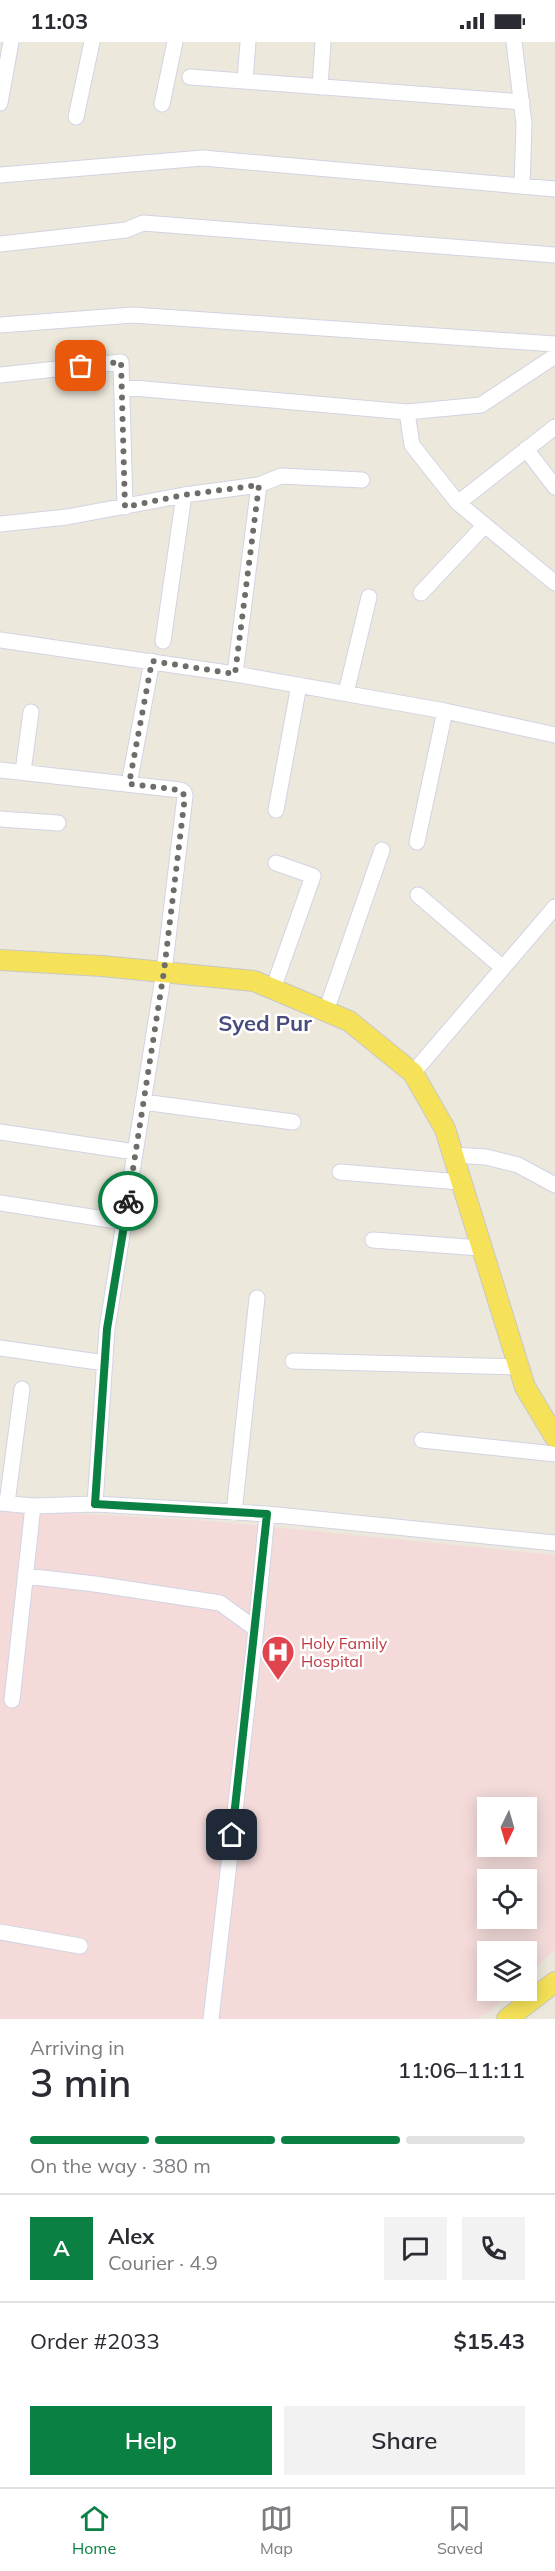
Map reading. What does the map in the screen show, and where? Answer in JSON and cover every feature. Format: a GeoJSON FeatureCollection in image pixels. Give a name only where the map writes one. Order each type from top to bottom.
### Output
{"type":"FeatureCollection","features":[{"type":"Feature","properties":{"kind":"main road"},"geometry":{"type":"LineString","coordinates":[[0,960],[164,971],[254,981],[349,1021],[413,1073],[445,1129],[480,1248],[525,1387],[555,1437]]}},
{"type":"Feature","properties":{"kind":"main road"},"geometry":{"type":"LineString","coordinates":[[507,2019],[555,1982]]}},
{"type":"Feature","properties":{"kind":"street"},"geometry":{"type":"LineString","coordinates":[[0,103],[11,42]]}},
{"type":"Feature","properties":{"kind":"street"},"geometry":{"type":"LineString","coordinates":[[76,117],[92,42]]}},
{"type":"Feature","properties":{"kind":"street"},"geometry":{"type":"LineString","coordinates":[[162,104],[175,42]]}},
{"type":"Feature","properties":{"kind":"street"},"geometry":{"type":"LineString","coordinates":[[245,81],[248,42]]}},
{"type":"Feature","properties":{"kind":"street"},"geometry":{"type":"LineString","coordinates":[[320,87],[322,42]]}},
{"type":"Feature","properties":{"kind":"street"},"geometry":{"type":"LineString","coordinates":[[514,42],[524,124],[522,186]]}},
{"type":"Feature","properties":{"kind":"street"},"geometry":{"type":"LineString","coordinates":[[190,77],[522,102]]}},
{"type":"Feature","properties":{"kind":"street"},"geometry":{"type":"LineString","coordinates":[[0,175],[203,158],[555,189]]}},
{"type":"Feature","properties":{"kind":"street"},"geometry":{"type":"LineString","coordinates":[[0,244],[126,230],[143,223],[555,255]]}},
{"type":"Feature","properties":{"kind":"street"},"geometry":{"type":"LineString","coordinates":[[0,325],[133,315],[555,344]]}},
{"type":"Feature","properties":{"kind":"street"},"geometry":{"type":"LineString","coordinates":[[122,387],[407,412],[452,409],[481,405],[555,356]]}},
{"type":"Feature","properties":{"kind":"street"},"geometry":{"type":"LineString","coordinates":[[0,375],[121,362],[125,507]]}},
{"type":"Feature","properties":{"kind":"street"},"geometry":{"type":"LineString","coordinates":[[407,412],[412,445],[458,503],[555,583]]}},
{"type":"Feature","properties":{"kind":"street"},"geometry":{"type":"LineString","coordinates":[[458,503],[555,427]]}},
{"type":"Feature","properties":{"kind":"street"},"geometry":{"type":"LineString","coordinates":[[526,449],[555,487]]}},
{"type":"Feature","properties":{"kind":"street"},"geometry":{"type":"LineString","coordinates":[[0,524],[67,517],[184,495],[259,485],[281,476],[362,480]]}},
{"type":"Feature","properties":{"kind":"street"},"geometry":{"type":"LineString","coordinates":[[235,674],[259,485]]}},
{"type":"Feature","properties":{"kind":"street"},"geometry":{"type":"LineString","coordinates":[[163,641],[184,495]]}},
{"type":"Feature","properties":{"kind":"street"},"geometry":{"type":"LineString","coordinates":[[421,593],[484,526]]}},
{"type":"Feature","properties":{"kind":"street"},"geometry":{"type":"LineString","coordinates":[[346,693],[369,597]]}},
{"type":"Feature","properties":{"kind":"street"},"geometry":{"type":"LineString","coordinates":[[0,640],[235,674],[445,711],[555,735]]}},
{"type":"Feature","properties":{"kind":"street"},"geometry":{"type":"LineString","coordinates":[[129,784],[152,661]]}},
{"type":"Feature","properties":{"kind":"street"},"geometry":{"type":"LineString","coordinates":[[276,810],[299,685]]}},
{"type":"Feature","properties":{"kind":"street"},"geometry":{"type":"LineString","coordinates":[[417,842],[445,711]]}},
{"type":"Feature","properties":{"kind":"street"},"geometry":{"type":"LineString","coordinates":[[23,772],[31,712]]}},
{"type":"Feature","properties":{"kind":"street"},"geometry":{"type":"LineString","coordinates":[[0,770],[180,790],[185,796],[164,971],[107,1329],[95,1504]]}},
{"type":"Feature","properties":{"kind":"street"},"geometry":{"type":"LineString","coordinates":[[0,819],[58,823]]}},
{"type":"Feature","properties":{"kind":"street"},"geometry":{"type":"LineString","coordinates":[[326,1011],[382,849]]}},
{"type":"Feature","properties":{"kind":"street"},"geometry":{"type":"LineString","coordinates":[[273,989],[313,876],[276,863]]}},
{"type":"Feature","properties":{"kind":"street"},"geometry":{"type":"LineString","coordinates":[[418,895],[503,968]]}},
{"type":"Feature","properties":{"kind":"street"},"geometry":{"type":"LineString","coordinates":[[413,1073],[555,907]]}},
{"type":"Feature","properties":{"kind":"street"},"geometry":{"type":"LineString","coordinates":[[143,1102],[293,1122]]}},
{"type":"Feature","properties":{"kind":"street"},"geometry":{"type":"LineString","coordinates":[[0,1132],[135,1152]]}},
{"type":"Feature","properties":{"kind":"street"},"geometry":{"type":"LineString","coordinates":[[452,1155],[486,1157],[518,1165],[555,1185]]}},
{"type":"Feature","properties":{"kind":"street"},"geometry":{"type":"LineString","coordinates":[[340,1172],[460,1182]]}},
{"type":"Feature","properties":{"kind":"street"},"geometry":{"type":"LineString","coordinates":[[0,1203],[124,1222]]}},
{"type":"Feature","properties":{"kind":"street"},"geometry":{"type":"LineString","coordinates":[[373,1240],[480,1248]]}},
{"type":"Feature","properties":{"kind":"street"},"geometry":{"type":"LineString","coordinates":[[234,1513],[258,1298]]}},
{"type":"Feature","properties":{"kind":"street"},"geometry":{"type":"LineString","coordinates":[[0,1348],[105,1363]]}},
{"type":"Feature","properties":{"kind":"street"},"geometry":{"type":"LineString","coordinates":[[293,1362],[518,1367]]}},
{"type":"Feature","properties":{"kind":"street"},"geometry":{"type":"LineString","coordinates":[[22,1389],[3,1503],[33,1506],[95,1504],[267,1514],[555,1543]]}},
{"type":"Feature","properties":{"kind":"street"},"geometry":{"type":"LineString","coordinates":[[422,1440],[555,1454]]}},
{"type":"Feature","properties":{"kind":"street"},"geometry":{"type":"LineString","coordinates":[[9,1694],[26,1576],[33,1506]]}},
{"type":"Feature","properties":{"kind":"street"},"geometry":{"type":"LineString","coordinates":[[211,2019],[267,1514]]}},
{"type":"Feature","properties":{"kind":"street"},"geometry":{"type":"LineString","coordinates":[[26,1576],[220,1603],[256,1629]]}},
{"type":"Feature","properties":{"kind":"street"},"geometry":{"type":"LineString","coordinates":[[0,1932],[80,1947]]}},
{"type":"Feature","properties":{"kind":"shaded area","name":"Holy Family Hospital"},"geometry":{"type":"Polygon","coordinates":[[[0,1509],[210,1521],[555,1555],[555,1950],[537,1967],[537,1941],[477,1941],[477,2001],[501,2001],[489,2012],[476,2019],[0,2019],[0,1509]]]}},
{"type":"Feature","properties":{"kind":"way so far"},"geometry":{"type":"LineString","coordinates":[[81,366],[121,362],[125,507],[184,495],[259,485],[235,674],[152,661],[129,784],[180,790],[185,796],[164,971],[128,1201]]}},
{"type":"Feature","properties":{"kind":"place","name":"Holy Family Hospital"},"geometry":{"type":"Point","coordinates":[278,1681]}},
{"type":"Feature","properties":{"kind":"district","name":"Syed Pur"},"geometry":{"type":"Point","coordinates":[265,1023]}},
{"type":"Feature","properties":{"kind":"route"},"geometry":{"type":"LineString","coordinates":[[128,1201],[107,1329],[95,1504],[267,1514],[232,1835]]}}]}
